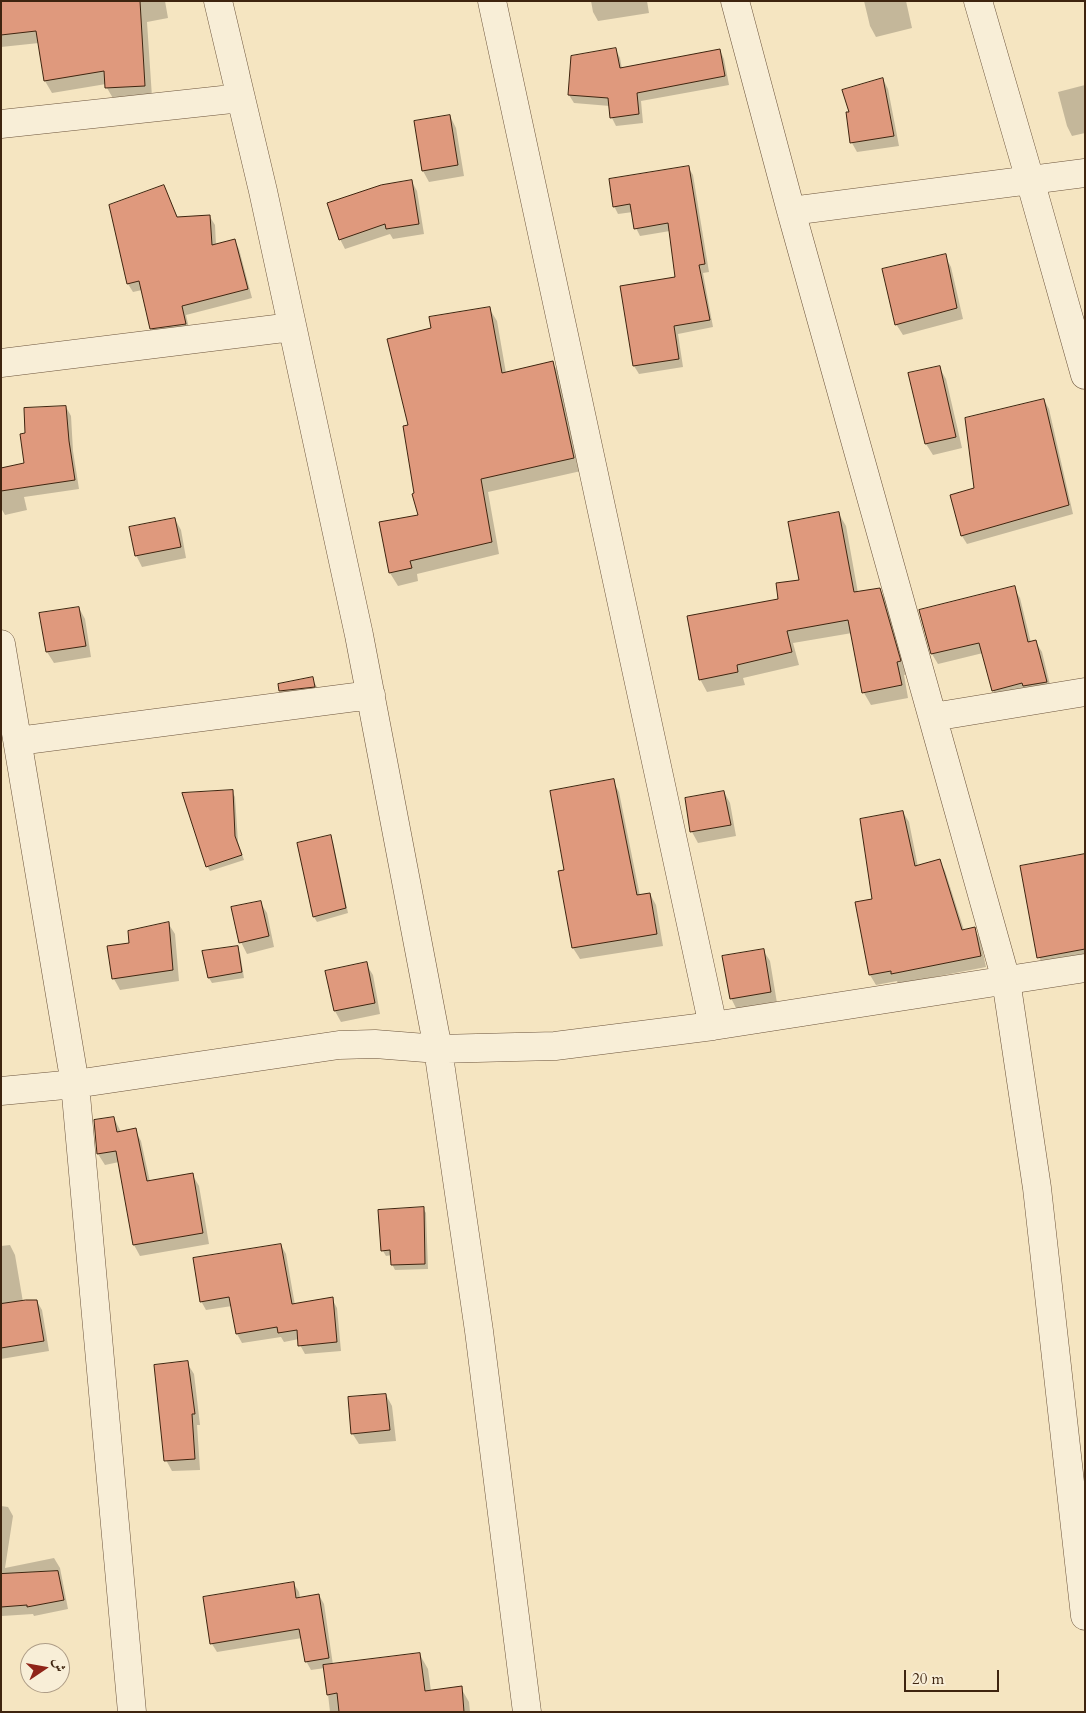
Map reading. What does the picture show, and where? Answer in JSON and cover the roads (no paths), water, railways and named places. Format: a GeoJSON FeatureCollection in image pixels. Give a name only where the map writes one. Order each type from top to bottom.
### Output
{"type":"FeatureCollection","features":[{"type":"Feature","properties":{"kind":"street"},"geometry":{"type":"LineString","coordinates":[[218,1],[263,191],[357,625],[438,1049],[479,1331],[527,1712]]}},
{"type":"Feature","properties":{"kind":"street"},"geometry":{"type":"LineString","coordinates":[[492,1],[713,1026]]}},
{"type":"Feature","properties":{"kind":"street"},"geometry":{"type":"LineString","coordinates":[[735,1],[791,211],[1006,980],[1037,1188],[1085,1616]]}},
{"type":"Feature","properties":{"kind":"street"},"geometry":{"type":"LineString","coordinates":[[978,1],[1085,375]]}},
{"type":"Feature","properties":{"kind":"street"},"geometry":{"type":"LineString","coordinates":[[1,124],[241,98]]}},
{"type":"Feature","properties":{"kind":"street"},"geometry":{"type":"LineString","coordinates":[[791,211],[1085,172]]}},
{"type":"Feature","properties":{"kind":"street"},"geometry":{"type":"LineString","coordinates":[[1,363],[292,328]]}},
{"type":"Feature","properties":{"kind":"street"},"geometry":{"type":"LineString","coordinates":[[1,644],[75,1084],[132,1712]]}},
{"type":"Feature","properties":{"kind":"street"},"geometry":{"type":"LineString","coordinates":[[933,717],[1085,692]]}},
{"type":"Feature","properties":{"kind":"street"},"geometry":{"type":"LineString","coordinates":[[18,741],[371,695]]}},
{"type":"Feature","properties":{"kind":"street"},"geometry":{"type":"LineString","coordinates":[[1,1091],[75,1084],[339,1045],[375,1044],[438,1049],[555,1046],[713,1026],[1085,968]]}}]}
